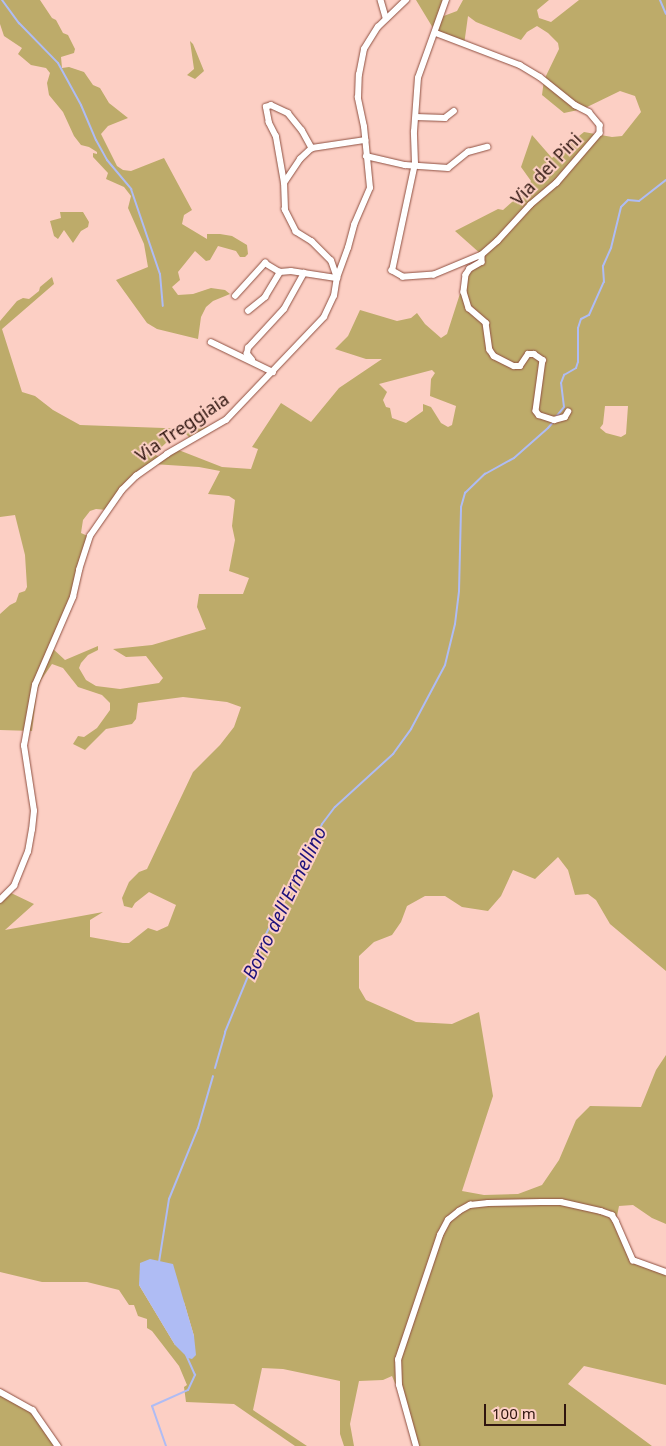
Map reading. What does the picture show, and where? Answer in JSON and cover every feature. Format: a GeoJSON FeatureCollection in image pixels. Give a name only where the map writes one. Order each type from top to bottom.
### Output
{"type":"FeatureCollection","features":[{"type":"Feature","properties":{"kind":"street"},"geometry":{"type":"LineString","coordinates":[[381,0],[386,18]]}},
{"type":"Feature","properties":{"kind":"street","name":"Via Treggiaia"},"geometry":{"type":"LineString","coordinates":[[0,900],[14,886],[28,852],[32,830],[34,811],[24,746],[35,685],[73,596],[90,536],[122,490],[136,476],[168,454],[226,420],[324,317],[334,296],[337,278],[354,225],[370,188],[358,98],[359,75],[364,49],[386,18],[406,0]]}},
{"type":"Feature","properties":{"kind":"street"},"geometry":{"type":"LineString","coordinates":[[415,164],[418,78],[436,33],[446,0]]}},
{"type":"Feature","properties":{"kind":"street","name":"Via dei Pini"},"geometry":{"type":"LineString","coordinates":[[415,164],[392,271],[403,277],[424,278],[482,255],[498,241],[531,205],[557,183],[581,158],[600,133],[600,125],[589,112],[575,105],[540,77],[520,65],[436,33]]}},
{"type":"Feature","properties":{"kind":"street"},"geometry":{"type":"LineString","coordinates":[[235,296],[262,264],[270,264],[280,272],[304,273],[337,278],[331,261],[312,242],[296,232],[285,210],[284,183],[276,137],[267,117],[266,107],[271,105],[288,113],[302,130],[312,148]]}},
{"type":"Feature","properties":{"kind":"street"},"geometry":{"type":"LineString","coordinates":[[416,117],[445,118],[454,111]]}},
{"type":"Feature","properties":{"kind":"street"},"geometry":{"type":"LineString","coordinates":[[284,183],[300,159],[312,148],[365,140]]}},
{"type":"Feature","properties":{"kind":"street"},"geometry":{"type":"LineString","coordinates":[[366,156],[405,165],[415,164],[448,168],[468,152],[487,147]]}},
{"type":"Feature","properties":{"kind":"street"},"geometry":{"type":"LineString","coordinates":[[482,255],[482,262],[470,269],[463,282],[466,304],[486,323],[488,345],[494,356],[514,366],[520,366],[528,354],[534,354],[543,360],[535,407],[539,415],[555,420],[565,417],[568,412]]}},
{"type":"Feature","properties":{"kind":"street"},"geometry":{"type":"LineString","coordinates":[[248,310],[265,297],[280,272]]}},
{"type":"Feature","properties":{"kind":"street"},"geometry":{"type":"LineString","coordinates":[[252,360],[247,354],[248,348],[284,309],[304,273]]}},
{"type":"Feature","properties":{"kind":"street"},"geometry":{"type":"LineString","coordinates":[[211,342],[252,360],[273,372]]}},
{"type":"Feature","properties":{"kind":"street"},"geometry":{"type":"LineString","coordinates":[[416,1446],[399,1385],[398,1360],[440,1235],[448,1220],[459,1211],[470,1206],[488,1203],[541,1202],[561,1202],[602,1211],[612,1215],[616,1221],[633,1260],[666,1272]]}},
{"type":"Feature","properties":{"kind":"street"},"geometry":{"type":"LineString","coordinates":[[0,1392],[33,1410],[58,1446]]}},
{"type":"Feature","properties":{"kind":"shaded area"},"geometry":{"type":"Polygon","coordinates":[[[0,0],[40,0],[52,18],[56,20],[63,33],[68,35],[75,49],[74,53],[61,57],[62,68],[69,67],[84,72],[93,85],[100,88],[109,103],[128,118],[108,126],[101,134],[117,166],[123,170],[131,171],[164,158],[192,210],[184,215],[182,224],[207,239],[207,234],[220,234],[232,236],[247,245],[248,254],[245,257],[240,257],[236,251],[218,246],[210,260],[206,261],[195,251],[178,272],[180,280],[172,287],[178,295],[193,294],[211,288],[225,290],[230,294],[213,301],[206,307],[201,317],[198,339],[157,329],[147,323],[116,280],[148,267],[144,244],[128,208],[131,196],[124,187],[106,179],[108,173],[93,157],[93,153],[97,154],[97,152],[81,145],[74,136],[63,112],[49,95],[47,83],[50,73],[46,68],[31,65],[18,54],[22,48],[4,36],[0,24],[0,0]]]}},
{"type":"Feature","properties":{"kind":"shaded area"},"geometry":{"type":"Polygon","coordinates":[[[416,0],[446,0],[441,17],[457,11],[463,0],[549,0],[537,10],[539,18],[551,22],[579,0],[666,0],[666,971],[610,924],[596,900],[588,894],[575,895],[568,870],[558,857],[535,879],[513,870],[501,896],[488,911],[462,907],[445,896],[425,896],[407,906],[401,922],[392,935],[374,942],[359,956],[359,988],[366,1000],[416,1022],[452,1024],[479,1012],[493,1096],[462,1191],[484,1195],[518,1194],[542,1185],[559,1160],[576,1120],[590,1106],[641,1107],[656,1070],[666,1055],[666,1224],[652,1218],[633,1205],[619,1206],[616,1221],[630,1255],[666,1272],[666,1385],[584,1366],[568,1384],[652,1446],[413,1446],[399,1385],[395,1383],[392,1376],[383,1380],[359,1381],[350,1424],[354,1446],[344,1446],[340,1434],[340,1381],[283,1369],[262,1368],[253,1410],[307,1446],[295,1446],[234,1404],[186,1402],[184,1387],[187,1385],[179,1366],[152,1331],[147,1328],[147,1319],[138,1316],[134,1305],[129,1305],[119,1290],[87,1282],[42,1282],[0,1272],[0,900],[9,892],[34,904],[5,930],[103,912],[90,920],[90,937],[129,943],[148,928],[157,931],[168,926],[176,905],[149,892],[135,903],[132,908],[124,906],[122,898],[129,882],[139,872],[147,869],[193,772],[220,745],[234,727],[241,707],[227,702],[183,697],[138,703],[136,719],[132,724],[106,729],[85,750],[73,744],[78,736],[84,737],[97,728],[110,710],[110,703],[102,695],[78,687],[63,668],[52,664],[41,680],[37,691],[32,731],[0,730],[0,614],[16,602],[19,593],[25,591],[27,587],[25,555],[15,515],[0,517],[0,321],[17,301],[23,298],[29,299],[52,277],[54,284],[2,329],[22,392],[35,396],[53,410],[80,425],[192,429],[210,426],[213,428],[191,439],[185,433],[168,432],[167,442],[154,454],[161,458],[176,449],[222,467],[251,469],[258,449],[252,447],[281,403],[311,422],[339,388],[382,359],[366,359],[335,349],[348,336],[360,310],[397,321],[411,318],[417,313],[425,324],[441,338],[447,334],[466,275],[479,264],[482,255],[455,231],[498,209],[503,210],[520,195],[531,181],[521,167],[532,135],[552,158],[584,132],[612,137],[622,136],[641,112],[635,96],[620,91],[583,109],[564,113],[542,95],[544,80],[559,49],[558,43],[537,26],[527,32],[521,40],[476,22],[468,16],[464,45],[436,33],[416,0]],[[432,370],[379,384],[387,392],[383,400],[386,407],[390,408],[392,418],[406,423],[423,411],[423,404],[431,407],[441,423],[448,427],[452,425],[456,406],[430,396],[431,379],[435,373],[432,370]],[[605,406],[603,424],[600,428],[606,433],[621,437],[626,434],[628,406],[605,406]],[[153,464],[136,476],[107,510],[96,509],[90,511],[83,520],[81,533],[90,537],[73,597],[52,648],[65,660],[98,646],[98,650],[88,655],[79,668],[86,680],[96,686],[120,689],[159,683],[163,678],[146,656],[126,657],[113,649],[152,645],[206,629],[197,607],[199,594],[243,594],[249,578],[229,571],[235,540],[232,526],[235,500],[229,496],[208,494],[220,471],[199,467],[153,464]],[[139,1285],[175,1345],[194,1336],[184,1302],[139,1285]]]}},
{"type":"Feature","properties":{"kind":"shaded area"},"geometry":{"type":"Polygon","coordinates":[[[190,41],[204,71],[195,79],[187,75],[194,69],[190,41]]]}},
{"type":"Feature","properties":{"kind":"shaded area"},"geometry":{"type":"Polygon","coordinates":[[[60,212],[83,212],[89,222],[88,227],[81,231],[73,243],[64,230],[58,239],[54,236],[50,221],[61,218],[60,212]]]}},
{"type":"Feature","properties":{"kind":"shaded area"},"geometry":{"type":"Polygon","coordinates":[[[0,1392],[33,1410],[58,1446],[0,1446],[0,1392]]]}},
{"type":"Feature","properties":{"kind":"water"},"geometry":{"type":"Polygon","coordinates":[[[150,1259],[173,1264],[194,1336],[196,1355],[192,1359],[188,1358],[175,1345],[139,1285],[140,1263],[150,1259]]]}},
{"type":"Feature","properties":{"kind":"waterway"},"geometry":{"type":"LineString","coordinates":[[2,0],[19,23],[58,63],[81,105],[107,160],[131,189],[160,274],[163,306]]}},
{"type":"Feature","properties":{"kind":"waterway"},"geometry":{"type":"LineString","coordinates":[[660,0],[666,14]]}},
{"type":"Feature","properties":{"kind":"waterway","name":"Borro dell'Ermellino"},"geometry":{"type":"LineString","coordinates":[[556,417],[564,407],[561,383],[564,375],[576,368],[578,362],[578,328],[581,319],[589,315],[604,282],[603,266],[611,248],[621,207],[628,200],[639,201],[666,180]]}},
{"type":"Feature","properties":{"kind":"waterway","name":"Borro dell'Ermellino"},"geometry":{"type":"LineString","coordinates":[[215,1068],[225,1032],[263,940],[322,824],[335,807],[393,754],[411,729],[445,665],[455,624],[459,591],[461,507],[465,493],[485,474],[514,458],[554,421]]}},
{"type":"Feature","properties":{"kind":"waterway","name":"Borro dell'Ermellino"},"geometry":{"type":"LineString","coordinates":[[159,1262],[169,1199],[198,1128],[213,1076]]}},
{"type":"Feature","properties":{"kind":"waterway","name":"Borro dell'Ermellino"},"geometry":{"type":"LineString","coordinates":[[166,1446],[152,1406],[188,1390],[195,1375],[186,1355]]}}]}
